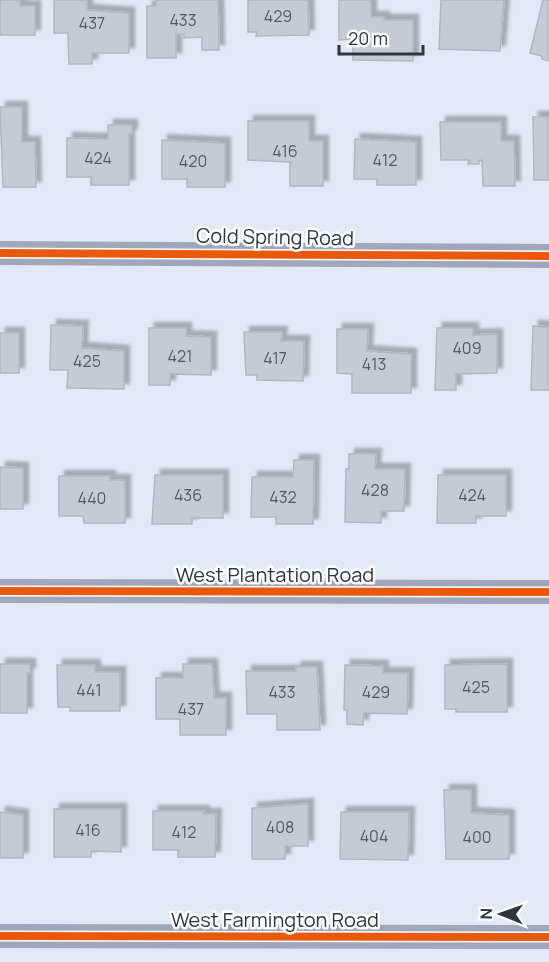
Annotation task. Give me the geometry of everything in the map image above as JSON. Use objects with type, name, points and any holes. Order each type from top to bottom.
[{"type":"street","name":"Cold Spring Road","points":[[0,254],[549,256]]},
{"type":"street","name":"West Plantation Road","points":[[0,591],[549,592]]},
{"type":"street","name":"West Farmington Road","points":[[0,936],[549,937]]},
{"type":"building","points":[[0,0],[20,0],[20,6],[35,6],[35,35],[0,35]]},
{"type":"building","points":[[54,0],[87,0],[87,10],[129,13],[129,53],[92,53],[92,64],[69,64],[68,33],[54,33]]},
{"type":"building","points":[[156,0],[218,0],[219,50],[202,50],[202,37],[184,38],[184,34],[176,34],[176,58],[147,58],[147,6],[156,6]]},
{"type":"building","points":[[248,0],[308,0],[309,35],[256,36],[257,32],[248,32]]},
{"type":"building","points":[[339,0],[371,0],[371,17],[384,17],[384,20],[413,20],[413,61],[353,60],[353,39],[339,40]]},
{"type":"building","points":[[441,0],[504,0],[500,51],[439,49]]},
{"type":"building","points":[[543,0],[549,0],[549,61],[542,59],[542,56],[530,53]]},
{"type":"building","points":[[0,107],[22,107],[22,142],[35,142],[36,187],[3,187]]},
{"type":"building","points":[[533,117],[549,117],[549,180],[534,180]]},
{"type":"building","points":[[248,121],[309,121],[309,141],[323,141],[323,186],[290,186],[290,162],[248,160]]},
{"type":"building","points":[[440,122],[501,122],[501,141],[514,141],[515,186],[483,186],[482,160],[479,164],[468,164],[469,160],[441,160]]},
{"type":"building","points":[[108,125],[132,125],[132,134],[129,134],[129,185],[91,185],[91,177],[67,177],[67,138],[108,139]]},
{"type":"building","points":[[355,139],[416,142],[416,185],[377,185],[377,179],[354,179]]},
{"type":"building","points":[[162,140],[225,143],[225,187],[187,187],[187,179],[162,179]]},
{"type":"building","points":[[51,325],[83,326],[82,348],[124,351],[124,389],[67,388],[68,370],[50,370]]},
{"type":"building","points":[[533,326],[549,327],[549,390],[531,390]]},
{"type":"building","points":[[149,328],[186,328],[186,336],[211,337],[211,375],[170,374],[170,385],[149,385]]},
{"type":"building","points":[[437,328],[473,328],[473,335],[497,334],[497,373],[456,374],[456,390],[435,390]]},
{"type":"building","points":[[337,329],[368,329],[367,351],[411,354],[411,393],[352,393],[352,374],[337,373]]},
{"type":"building","points":[[244,332],[282,332],[281,341],[304,341],[303,381],[257,380],[257,375],[246,375]]},
{"type":"building","points":[[0,333],[19,333],[19,373],[0,373]]},
{"type":"building","points":[[349,454],[376,454],[375,469],[405,469],[404,511],[381,511],[381,523],[345,522],[346,469],[349,469]]},
{"type":"building","points":[[294,460],[314,460],[313,524],[276,524],[276,517],[251,517],[252,477],[293,477]]},
{"type":"building","points":[[0,467],[23,468],[23,509],[0,509]]},
{"type":"building","points":[[155,475],[223,475],[223,518],[192,518],[192,524],[152,524]]},
{"type":"building","points":[[438,475],[506,475],[506,516],[476,516],[476,523],[437,523]]},
{"type":"building","points":[[59,476],[110,476],[110,480],[125,480],[125,523],[84,523],[83,516],[59,516]]},
{"type":"building","points":[[0,664],[30,664],[30,673],[27,673],[27,713],[0,713]]},
{"type":"building","points":[[183,664],[212,664],[214,698],[226,698],[226,735],[180,735],[180,719],[156,719],[156,678],[183,678]]},
{"type":"building","points":[[507,664],[507,712],[456,712],[456,709],[445,709],[445,665]]},
{"type":"building","points":[[57,665],[95,665],[95,672],[120,672],[120,711],[70,711],[70,707],[58,707]]},
{"type":"building","points":[[345,665],[383,666],[383,673],[408,673],[407,714],[364,713],[363,725],[347,724],[347,710],[344,710]]},
{"type":"building","points":[[296,667],[317,667],[320,730],[277,730],[277,714],[247,714],[246,671],[296,671]]},
{"type":"building","points":[[444,790],[471,790],[471,813],[509,815],[509,859],[446,859]]},
{"type":"building","points":[[308,804],[308,846],[285,846],[285,859],[252,859],[252,808]]},
{"type":"building","points":[[54,809],[121,809],[121,852],[91,851],[91,857],[54,857]]},
{"type":"building","points":[[153,811],[204,811],[204,814],[216,814],[215,857],[178,857],[178,850],[153,850]]},
{"type":"building","points":[[0,812],[23,815],[23,858],[0,858]]},
{"type":"building","points":[[341,812],[409,812],[408,860],[340,859]]},
{"type":"cycle path","points":[[0,253],[549,256]]},
{"type":"cycle path","points":[[0,591],[549,592]]},
{"type":"cycle path","points":[[0,936],[549,937]]}]
